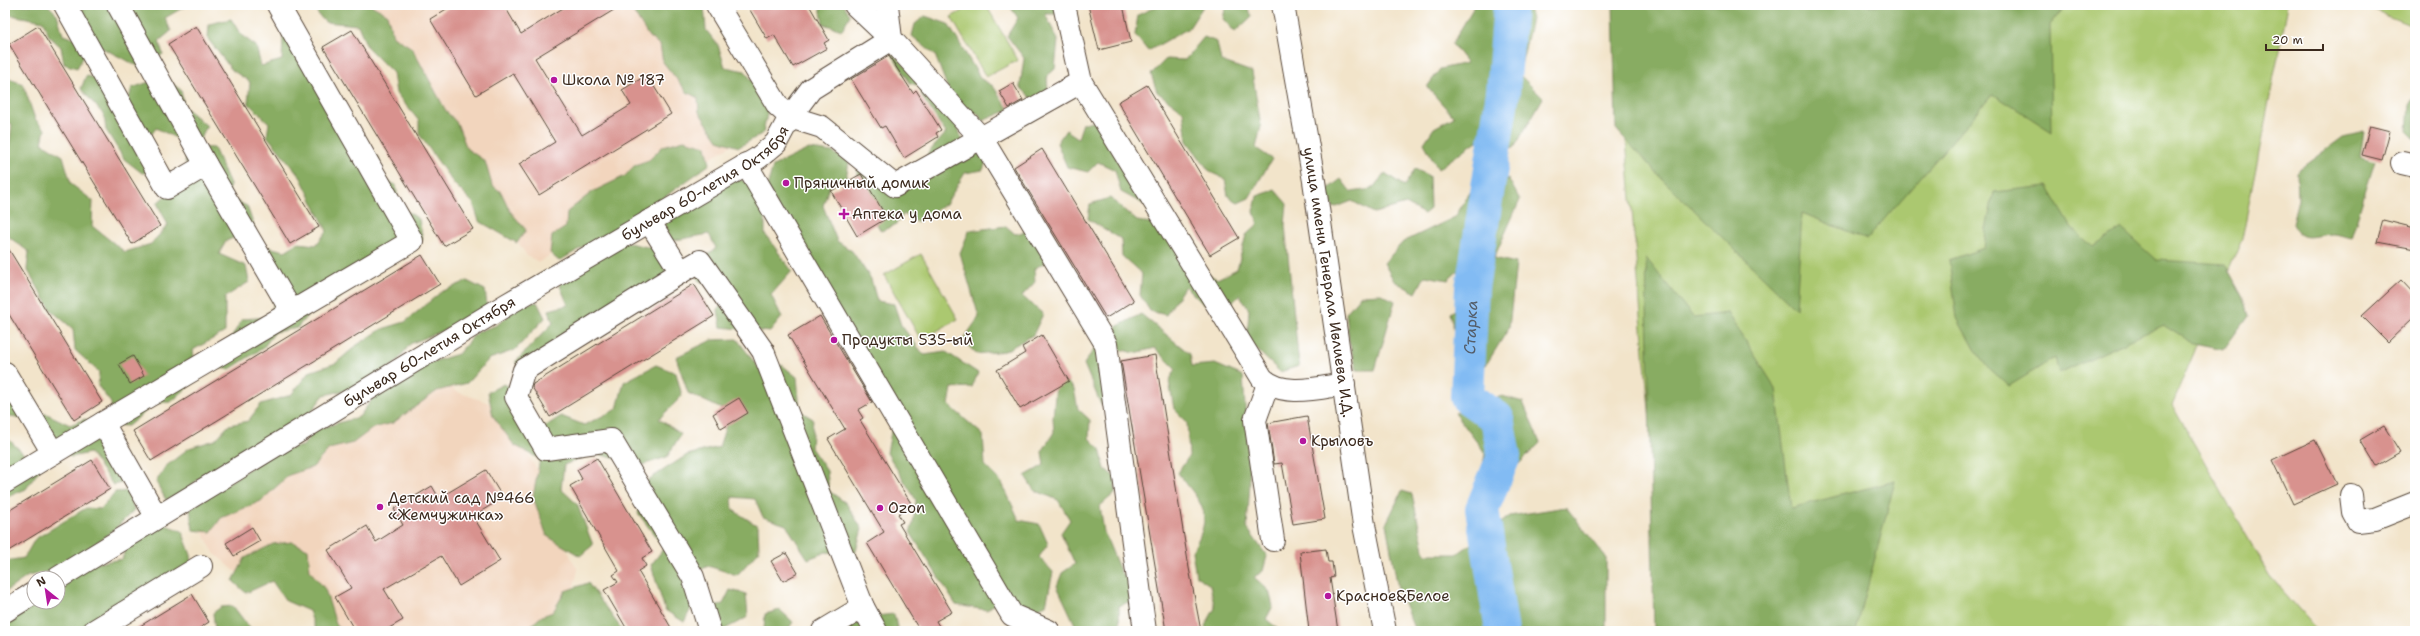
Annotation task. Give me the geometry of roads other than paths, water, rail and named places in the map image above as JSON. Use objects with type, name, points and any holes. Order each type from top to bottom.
[{"type":"street","points":[[65,5],[167,188],[206,165]]},
{"type":"street","points":[[118,5],[206,165],[292,312]]},
{"type":"street","points":[[5,482],[412,241],[278,5]]},
{"type":"street","points":[[717,5],[778,106],[790,117],[822,127],[895,186],[982,139],[1081,82]]},
{"type":"street","points":[[855,5],[891,39],[982,139],[1106,344],[1145,631]]},
{"type":"street","points":[[887,5],[891,39]]},
{"type":"street","points":[[1064,5],[1081,82],[1258,371],[1268,384],[1286,390],[1316,389],[1344,384]]},
{"type":"street","name":"улица имени Генерала Ивлиева И.Д.","points":[[1283,5],[1314,181],[1364,525],[1385,631]]},
{"type":"street","name":"бульвар 60-летия Октября","points":[[66,573],[156,516],[649,221],[758,158],[776,142],[790,117],[811,89],[891,39]]},
{"type":"street","points":[[746,164],[1012,615],[1049,631]]},
{"type":"street","points":[[649,221],[681,272]]},
{"type":"street","points":[[710,631],[693,577],[611,440],[546,449],[516,397],[524,370],[700,261],[763,351],[863,607],[876,631]]},
{"type":"street","points":[[5,373],[53,453]]},
{"type":"street","points":[[1268,384],[1255,420],[1273,540]]},
{"type":"street","points":[[103,423],[156,516]]},
{"type":"street","points":[[2350,495],[2353,512],[2358,521],[2374,519],[2415,503]]},
{"type":"street","points":[[94,631],[201,566]]},
{"type":"street","points":[[5,611],[26,598]]},
{"type":"street","points":[[823,631],[863,607]]},
{"type":"waterway","name":"Старка","points":[[1502,631],[1482,509],[1504,456],[1497,418],[1467,397],[1472,288],[1503,92],[1510,5]]},
{"type":"place","name":"Школа № 187","points":[[554,80]]},
{"type":"place","name":"Пряничный домик","points":[[786,183]]},
{"type":"place","name":"Аптека у дома","points":[[844,214]]},
{"type":"place","name":"Продукты 535-ый","points":[[834,340]]},
{"type":"place","name":"Крыловъ","points":[[1303,441]]},
{"type":"place","name":"Детский сад №466 «Жемчужинка»","points":[[380,507]]},
{"type":"place","name":"Ozon","points":[[880,508]]},
{"type":"place","name":"Красное&Белое","points":[[1328,596]]}]
